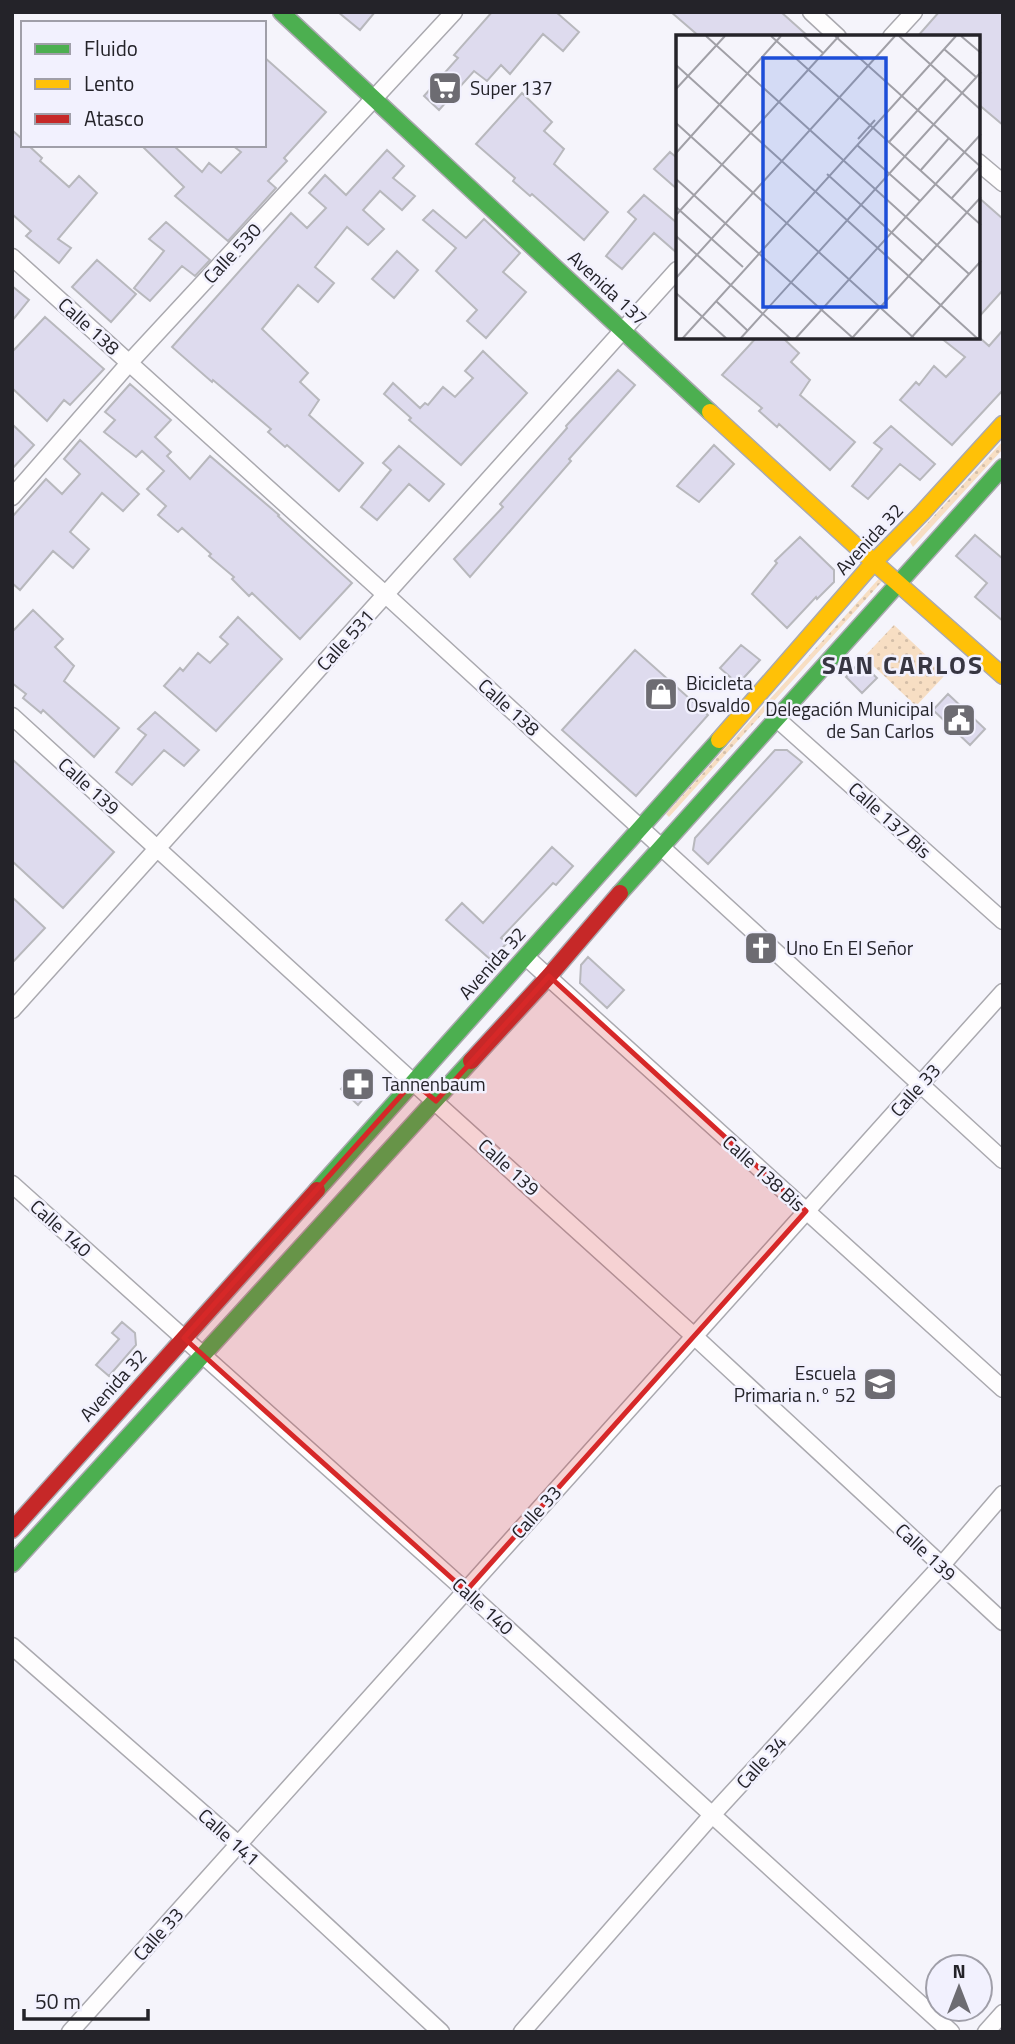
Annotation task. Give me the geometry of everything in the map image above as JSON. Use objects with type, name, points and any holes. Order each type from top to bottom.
[{"type":"main road","name":"Avenida 137","points":[[281,12],[621,330],[897,583],[1003,676]]},
{"type":"main road","name":"Avenida 32","points":[[12,1530],[641,829],[874,562],[1003,424]]},
{"type":"main road","points":[[12,1564],[549,976],[660,847],[1003,467]]},
{"type":"street","name":"Calle 530","points":[[12,497],[130,362],[454,12]]},
{"type":"street","points":[[811,12],[836,35]]},
{"type":"street","points":[[893,35],[914,12]]},
{"type":"street","points":[[980,164],[1003,183]]},
{"type":"street","name":"Calle 138","points":[[12,257],[813,984],[1003,1160]]},
{"type":"street","name":"Calle 531","points":[[12,1010],[676,271]]},
{"type":"street","name":"Calle 139","points":[[12,716],[694,1336],[1003,1622]]},
{"type":"street","name":"Calle 137 Bis","points":[[776,718],[1003,922]]},
{"type":"street","name":"Calle 138 Bis","points":[[526,957],[1003,1389]]},
{"type":"street","name":"Calle 33","points":[[70,2032],[1003,992]]},
{"type":"street","name":"Calle 140","points":[[12,1184],[466,1591],[951,2032]]},
{"type":"street","name":"Calle 34","points":[[522,2032],[712,1815],[1003,1494]]},
{"type":"street","name":"Calle 141","points":[[12,1646],[238,1844],[441,2032]]},
{"type":"street","points":[[986,2032],[1003,2013]]},
{"type":"highlighted area","points":[[549,976],[806,1211],[466,1591],[184,1338],[413,1082],[436,1101]]},
{"type":"shaded area","points":[[1003,441],[1003,449],[913,547],[910,542]]},
{"type":"shaded area","points":[[883,574],[886,577],[669,817],[666,814]]},
{"type":"shaded area","points":[[894,625],[946,674],[916,706],[864,657]]},
{"type":"building","points":[[338,12],[375,12],[360,30]]},
{"type":"building","points":[[492,12],[556,12],[579,32],[563,51],[543,34],[510,74],[501,65],[487,81],[474,71],[439,110],[424,96],[458,58],[454,55]]},
{"type":"building","points":[[671,12],[781,12],[807,35],[698,35]]},
{"type":"building","points":[[939,12],[1003,12],[1003,125],[980,106],[980,35],[919,35]]},
{"type":"building","points":[[266,59],[326,112],[284,158],[287,161],[268,181],[276,188],[228,241],[175,196],[184,187],[143,147],[175,147],[202,172],[209,163],[221,173],[241,152],[235,147],[266,147]]},
{"type":"building","points":[[522,93],[552,122],[544,131],[564,149],[554,164],[608,212],[584,240],[532,194],[530,196],[513,181],[515,178],[476,144]]},
{"type":"building","points":[[12,130],[21,138],[21,147],[30,147],[42,158],[40,161],[69,187],[79,176],[97,193],[58,239],[71,248],[59,263],[26,236],[31,231],[12,214]]},
{"type":"building","points":[[387,150],[404,166],[393,178],[415,196],[402,210],[380,191],[363,210],[384,229],[368,245],[347,227],[315,267],[334,283],[318,302],[298,285],[262,329],[308,373],[300,382],[319,400],[309,415],[363,463],[339,491],[287,445],[285,447],[268,432],[271,429],[172,347],[291,213],[307,228],[326,208],[309,193],[325,175],[346,195]]},
{"type":"building","points":[[670,152],[676,157],[676,188],[654,169]]},
{"type":"building","points":[[644,195],[676,222],[676,252],[654,233],[622,269],[606,256],[636,219],[628,212]]},
{"type":"building","points":[[980,199],[1003,219],[1003,290],[980,316]]},
{"type":"building","points":[[433,210],[466,238],[484,219],[520,253],[503,272],[526,292],[486,338],[467,321],[477,310],[436,271],[456,248],[423,220]]},
{"type":"building","points":[[166,222],[210,260],[195,276],[182,266],[150,301],[134,288],[164,251],[149,239]]},
{"type":"building","points":[[397,251],[418,270],[394,298],[372,279]]},
{"type":"building","points":[[97,260],[136,294],[111,322],[72,287]]},
{"type":"building","points":[[12,286],[29,300],[12,321]]},
{"type":"building","points":[[45,317],[104,369],[70,405],[64,400],[47,421],[12,388],[12,352]]},
{"type":"building","points":[[1003,330],[1003,390],[952,445],[900,400],[916,382],[919,385],[934,366],[946,377],[965,357],[944,340],[980,338],[989,346]]},
{"type":"building","points":[[754,340],[785,340],[799,353],[791,362],[810,380],[800,395],[855,442],[830,470],[779,424],[777,427],[759,411],[762,408],[722,375]]},
{"type":"building","points":[[483,351],[527,393],[461,465],[409,420],[411,418],[384,394],[393,383],[420,408],[425,403],[428,405],[443,387],[455,397],[473,378],[465,371]]},
{"type":"building","points":[[618,370],[635,385],[470,577],[454,559],[503,507],[500,504]]},
{"type":"building","points":[[130,384],[171,420],[155,437],[171,452],[167,456],[190,479],[210,456],[352,583],[300,639],[252,593],[249,596],[232,579],[234,577],[182,528],[178,532],[158,515],[166,506],[147,489],[164,471],[142,451],[136,457],[104,432],[115,420],[105,412]]},
{"type":"building","points":[[12,424],[34,445],[12,469]]},
{"type":"building","points":[[891,426],[935,464],[920,480],[900,464],[868,499],[852,486],[882,449],[874,443]]},
{"type":"building","points":[[80,440],[139,494],[123,511],[102,493],[70,532],[89,549],[73,568],[53,551],[20,590],[12,583],[12,517],[46,479],[62,494],[80,474],[64,459]]},
{"type":"building","points":[[714,445],[734,464],[699,502],[677,486]]},
{"type":"building","points":[[399,446],[444,484],[429,501],[409,484],[377,520],[361,507],[391,470],[383,463]]},
{"type":"building","points":[[975,535],[1003,559],[1003,621],[975,597],[987,583],[956,556]]},
{"type":"building","points":[[800,537],[834,570],[834,582],[787,628],[752,594],[777,563],[775,561]]},
{"type":"building","points":[[33,610],[63,639],[55,647],[74,666],[64,681],[119,728],[94,757],[43,710],[41,713],[23,698],[26,694],[12,683],[12,632]]},
{"type":"building","points":[[238,617],[282,659],[216,731],[164,686],[180,668],[183,671],[198,653],[210,663],[228,644],[220,637]]},
{"type":"building","points":[[741,645],[760,660],[738,684],[720,668]]},
{"type":"building","points":[[635,650],[708,715],[636,796],[562,730]]},
{"type":"building","points":[[860,662],[877,678],[862,693],[846,677]]},
{"type":"building","name":"Delegación Municipal de San Carlos","points":[[948,694],[985,729],[970,745],[933,710]]},
{"type":"building","points":[[155,712],[199,750],[184,766],[164,750],[132,785],[116,772],[146,735],[138,729]]},
{"type":"building","points":[[775,750],[787,750],[802,762],[708,864],[693,850],[695,838]]},
{"type":"building","points":[[12,759],[114,852],[63,908],[12,861]]},
{"type":"building","points":[[552,847],[573,866],[556,885],[553,883],[501,938],[507,943],[491,960],[446,920],[462,903],[483,923]]},
{"type":"building","points":[[12,897],[45,928],[12,963]]},
{"type":"building","points":[[588,957],[624,990],[607,1008],[580,983],[581,965]]},
{"type":"building","name":"Tannenbaum","points":[[360,1069],[371,1079],[371,1090],[358,1105],[341,1089]]},
{"type":"building","points":[[122,1322],[135,1333],[136,1345],[109,1376],[96,1365],[119,1339],[112,1333]]},
{"type":"traffic: fast","points":[[281,12],[710,412]]},
{"type":"traffic: fast","points":[[620,893],[1003,467]]},
{"type":"traffic: fast","points":[[317,1190],[719,740]]},
{"type":"traffic: fast","points":[[12,1564],[471,1061]]},
{"type":"traffic: slow","points":[[710,412],[1003,676]]},
{"type":"traffic: slow","points":[[719,740],[874,562],[1003,424]]},
{"type":"traffic: jam","points":[[471,1061],[620,893]]},
{"type":"traffic: jam","points":[[12,1530],[317,1190]]},
{"type":"place","name":"Super 137","points":[[445,88]]},
{"type":"place","name":"Bicicleta Osvaldo","points":[[661,694]]},
{"type":"place","name":"Delegación Municipal de San Carlos","points":[[959,720]]},
{"type":"place","name":"Uno En El Señor","points":[[761,948]]},
{"type":"place","name":"Tannenbaum","points":[[358,1084]]},
{"type":"place","name":"Escuela Primaria n.° 52","points":[[880,1384]]},
{"type":"district","name":"SAN CARLOS","points":[[903,665]]}]
